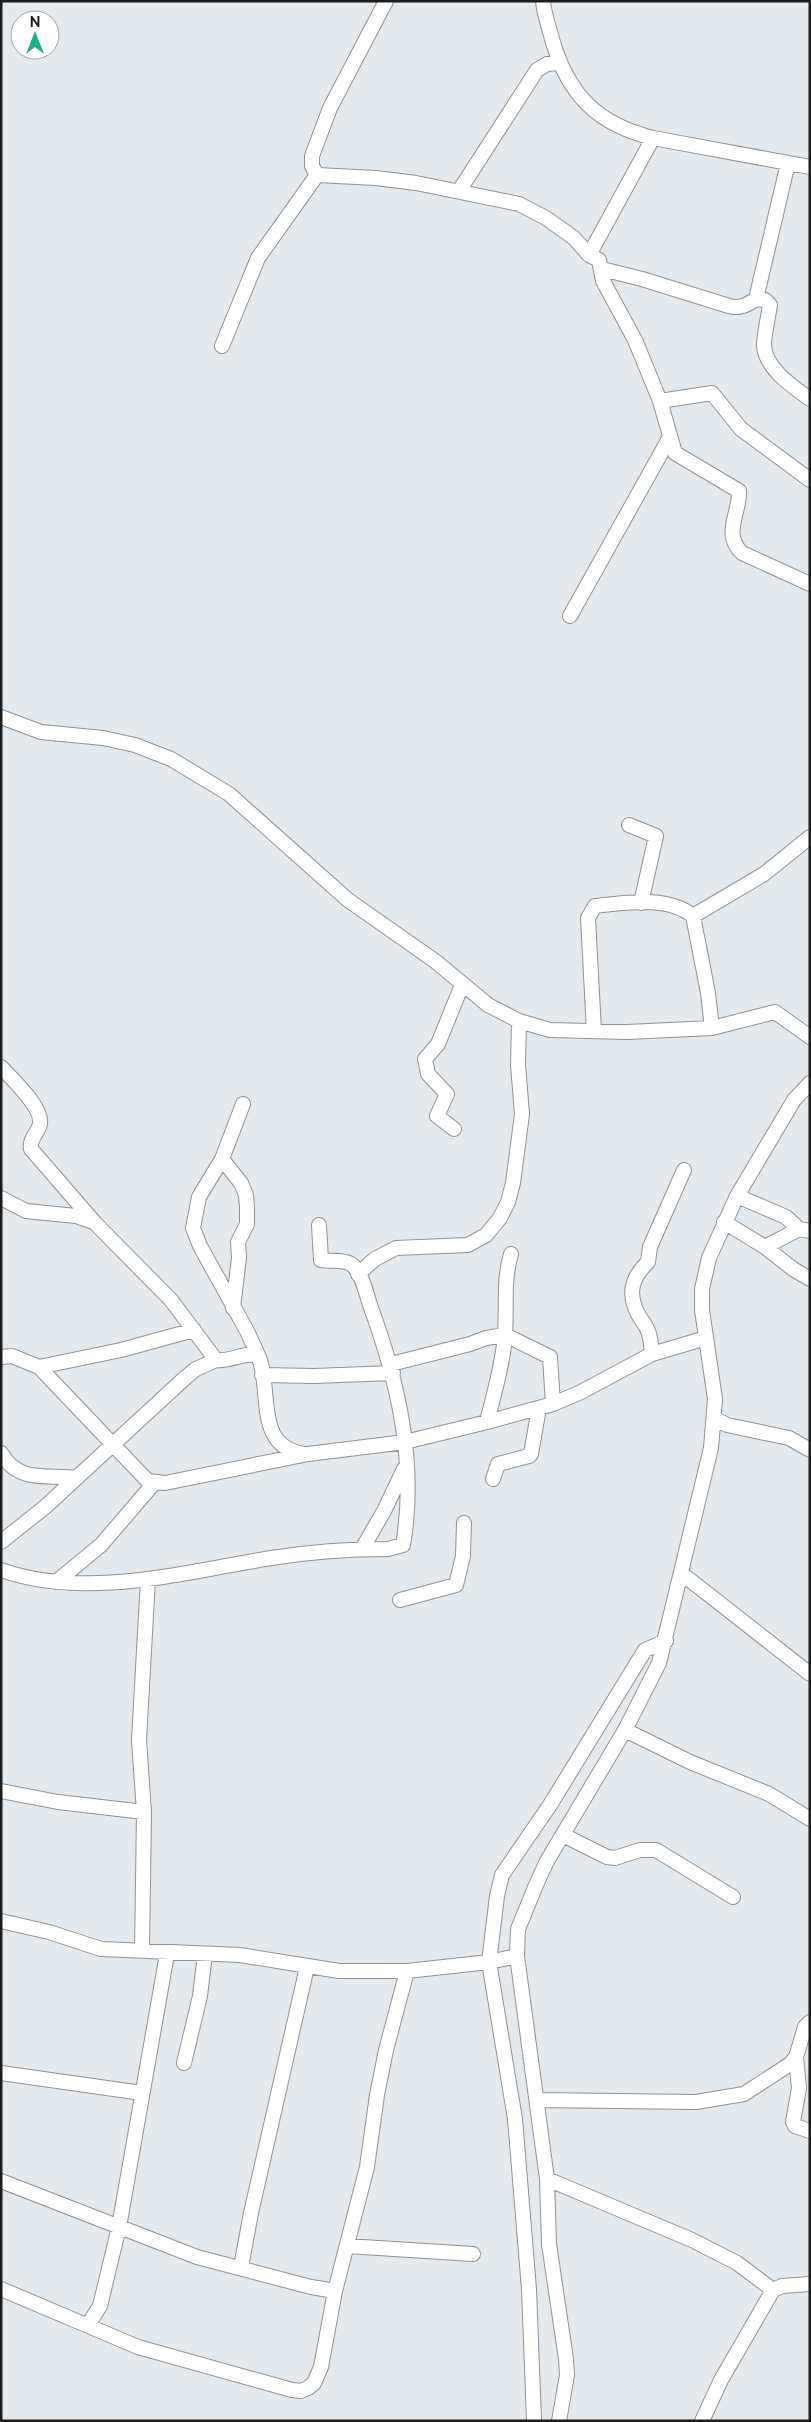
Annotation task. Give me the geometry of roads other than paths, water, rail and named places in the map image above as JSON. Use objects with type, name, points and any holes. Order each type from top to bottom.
[{"type":"street","points":[[317,175],[312,166],[312,156],[327,116],[386,1]]},
{"type":"street","points":[[543,1],[559,63],[581,99],[609,123],[629,132],[653,138],[810,167]]},
{"type":"street","points":[[459,191],[537,70],[547,64],[559,63]]},
{"type":"street","points":[[589,255],[653,138]]},
{"type":"street","points":[[602,269],[642,279],[736,308],[747,305],[756,298],[788,163]]},
{"type":"street","points":[[317,175],[376,178],[459,191],[519,204],[532,210],[574,238],[589,255],[599,260],[603,281],[635,340],[660,402],[675,453],[739,491],[731,535],[740,551],[810,584]]},
{"type":"street","points":[[222,346],[258,258],[317,175]]},
{"type":"street","points":[[756,298],[765,300],[770,305],[764,343],[769,359],[790,384],[810,399]]},
{"type":"street","points":[[660,402],[709,393],[715,395],[741,430],[810,480]]},
{"type":"street","points":[[570,616],[670,437]]},
{"type":"street","points":[[1,717],[41,732],[102,738],[135,746],[178,763],[229,794],[348,900],[435,961],[462,986],[488,1004],[519,1021],[550,1030],[594,1031],[712,1028],[775,1012],[810,1037]]},
{"type":"street","points":[[629,825],[656,836],[641,902]]},
{"type":"street","points":[[693,916],[764,874],[810,838]]},
{"type":"street","points":[[594,1031],[588,918],[595,906],[641,902],[663,904],[688,911],[693,916],[708,993],[712,1028]]},
{"type":"street","points":[[454,1129],[437,1116],[448,1094],[428,1074],[425,1059],[438,1044],[462,986]]},
{"type":"street","points":[[358,1274],[375,1259],[396,1248],[468,1245],[486,1235],[500,1218],[508,1202],[513,1183],[523,1103],[518,1065],[519,1021]]},
{"type":"street","points":[[1,1067],[38,1112],[40,1125],[30,1144],[31,1149],[95,1223],[171,1300],[216,1360]]},
{"type":"street","points":[[559,2421],[567,2375],[566,2359],[549,2244],[547,2179],[517,1956],[518,1929],[536,1884],[626,1730],[659,1663],[666,1641],[712,1448],[714,1418],[713,1380],[702,1310],[702,1289],[709,1258],[736,1196],[794,1100],[810,1083]]},
{"type":"street","points":[[243,1104],[222,1159],[199,1197],[194,1228],[200,1246],[258,1355],[271,1428],[279,1443],[289,1451],[308,1454]]},
{"type":"street","points":[[222,1159],[242,1183],[246,1195],[247,1224],[238,1242],[239,1258],[234,1308]]},
{"type":"street","points":[[652,1354],[648,1331],[637,1312],[632,1298],[633,1285],[636,1274],[648,1262],[650,1248],[684,1170]]},
{"type":"street","points":[[736,1196],[786,1217],[804,1230]]},
{"type":"street","points":[[1,1198],[26,1211],[76,1216],[95,1223]]},
{"type":"street","points":[[724,1222],[765,1247],[810,1279]]},
{"type":"street","points":[[1,1570],[56,1582],[148,1579],[282,1556],[362,1549],[388,1549],[403,1545],[406,1515],[406,1464],[400,1399],[392,1369],[358,1274],[354,1267],[346,1262],[321,1260],[319,1225]]},
{"type":"street","points":[[765,1247],[804,1230]]},
{"type":"street","points":[[487,1422],[500,1368],[505,1335],[504,1294],[511,1254]]},
{"type":"street","points":[[39,1367],[121,1350],[194,1330]]},
{"type":"street","points":[[262,1375],[314,1376],[392,1369],[427,1354],[470,1344],[486,1338],[505,1335],[550,1357],[553,1404]]},
{"type":"street","points":[[1,1357],[12,1356],[39,1367],[148,1481],[155,1482],[178,1481],[308,1454],[405,1442],[487,1422],[553,1404],[581,1392],[652,1354],[706,1338]]},
{"type":"street","points":[[1,1542],[77,1478],[186,1377],[216,1360],[224,1361],[247,1354],[258,1355]]},
{"type":"street","points":[[494,1479],[498,1464],[531,1454],[539,1408]]},
{"type":"street","points":[[714,1418],[727,1425],[789,1438],[810,1450]]},
{"type":"street","points":[[1,1453],[11,1467],[24,1474],[77,1478]]},
{"type":"street","points":[[362,1549],[391,1497],[406,1464]]},
{"type":"street","points":[[56,1582],[101,1545],[155,1482]]},
{"type":"street","points":[[400,1600],[456,1585],[463,1556],[464,1523]]},
{"type":"street","points":[[682,1573],[810,1674]]},
{"type":"street","points":[[142,1951],[144,1812],[139,1740],[148,1579]]},
{"type":"street","points":[[534,2420],[529,2289],[515,2119],[489,1962],[497,1896],[502,1876],[550,1805],[645,1650],[666,1641]]},
{"type":"street","points":[[626,1730],[690,1762],[769,1794],[810,1819]]},
{"type":"street","points":[[1,1791],[58,1802],[144,1812]]},
{"type":"street","points":[[563,1835],[607,1857],[615,1858],[640,1850],[656,1850],[733,1897]]},
{"type":"street","points":[[1,1921],[49,1932],[101,1949],[168,1954],[257,1957],[339,1971],[407,1971],[489,1962],[517,1956]]},
{"type":"street","points":[[88,2325],[100,2306],[119,2227],[168,1954]]},
{"type":"street","points":[[184,2064],[200,1996],[205,1954]]},
{"type":"street","points":[[242,2267],[251,2213],[307,1967]]},
{"type":"street","points":[[1,2289],[157,2353],[301,2391],[314,2383],[321,2368],[335,2291],[367,2167],[384,2059],[407,1971]]},
{"type":"street","points":[[810,2022],[805,2027],[796,2057],[799,2088],[792,2122],[796,2126],[810,2131]]},
{"type":"street","points":[[537,2100],[659,2102],[724,2099],[744,2094],[790,2064],[796,2057]]},
{"type":"street","points":[[1,2073],[142,2093]]},
{"type":"street","points":[[547,2179],[692,2240],[736,2263],[774,2290]]},
{"type":"street","points":[[1,2181],[197,2257],[242,2267],[311,2287],[335,2291]]},
{"type":"street","points":[[347,2246],[473,2254]]},
{"type":"street","points":[[702,2421],[721,2380],[774,2290],[782,2286],[810,2284]]}]
